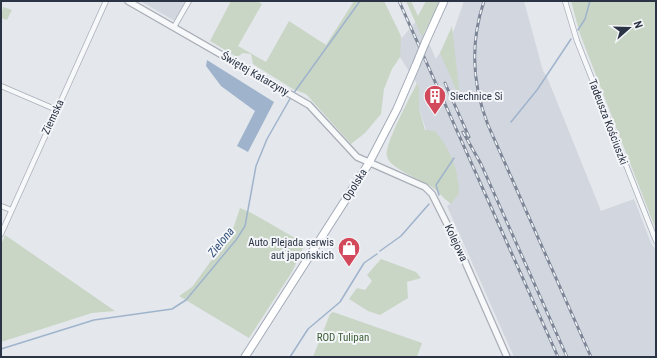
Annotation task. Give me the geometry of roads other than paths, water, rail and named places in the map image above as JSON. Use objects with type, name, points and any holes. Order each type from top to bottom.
[{"type":"main road","name":"Opolska","points":[[244,357],[369,163],[397,109],[444,1]]},
{"type":"street","name":"Ziemska","points":[[1,234],[106,1]]},
{"type":"street","name":"Świętej Katarzyny","points":[[128,1],[301,100],[313,109],[357,157],[369,163]]},
{"type":"street","points":[[174,27],[189,1]]},
{"type":"street","name":"Tadeusza Kościuszki","points":[[565,1],[577,41],[656,241]]},
{"type":"street","points":[[1,86],[57,110]]},
{"type":"street","name":"Kolejowa","points":[[369,163],[419,183],[432,194],[459,248],[507,357]]},
{"type":"street","points":[[1,206],[11,210]]},
{"type":"water","points":[[207,60],[274,102],[248,152],[237,146],[255,111],[221,86],[206,66]]},
{"type":"waterway","name":"Zielona","points":[[293,94],[360,1]]},
{"type":"waterway","points":[[578,30],[585,19],[590,1]]},
{"type":"waterway","points":[[511,122],[537,90],[571,39]]},
{"type":"waterway","name":"Zielona","points":[[1,349],[94,320],[172,309],[186,300],[236,240],[245,226],[256,166],[267,139],[291,97]]},
{"type":"waterway","points":[[439,195],[436,185],[454,158]]},
{"type":"waterway","points":[[380,251],[401,236],[429,204]]},
{"type":"waterway","points":[[290,357],[308,329],[340,302],[364,263],[377,254]]},
{"type":"railway","points":[[399,1],[558,357]]},
{"type":"railway","points":[[484,1],[476,32],[475,48],[476,79],[483,110],[488,125],[591,357]]},
{"type":"railway","points":[[445,83],[469,137]]},
{"type":"railway","points":[[463,132],[481,164],[567,357]]},
{"type":"place","name":"Siechnice Si","points":[[435,116]]},
{"type":"place","name":"Auto Plejada serwis aut japońskich","points":[[349,268]]},
{"type":"park label","name":"ROD Tulipan","points":[[343,337]]}]
